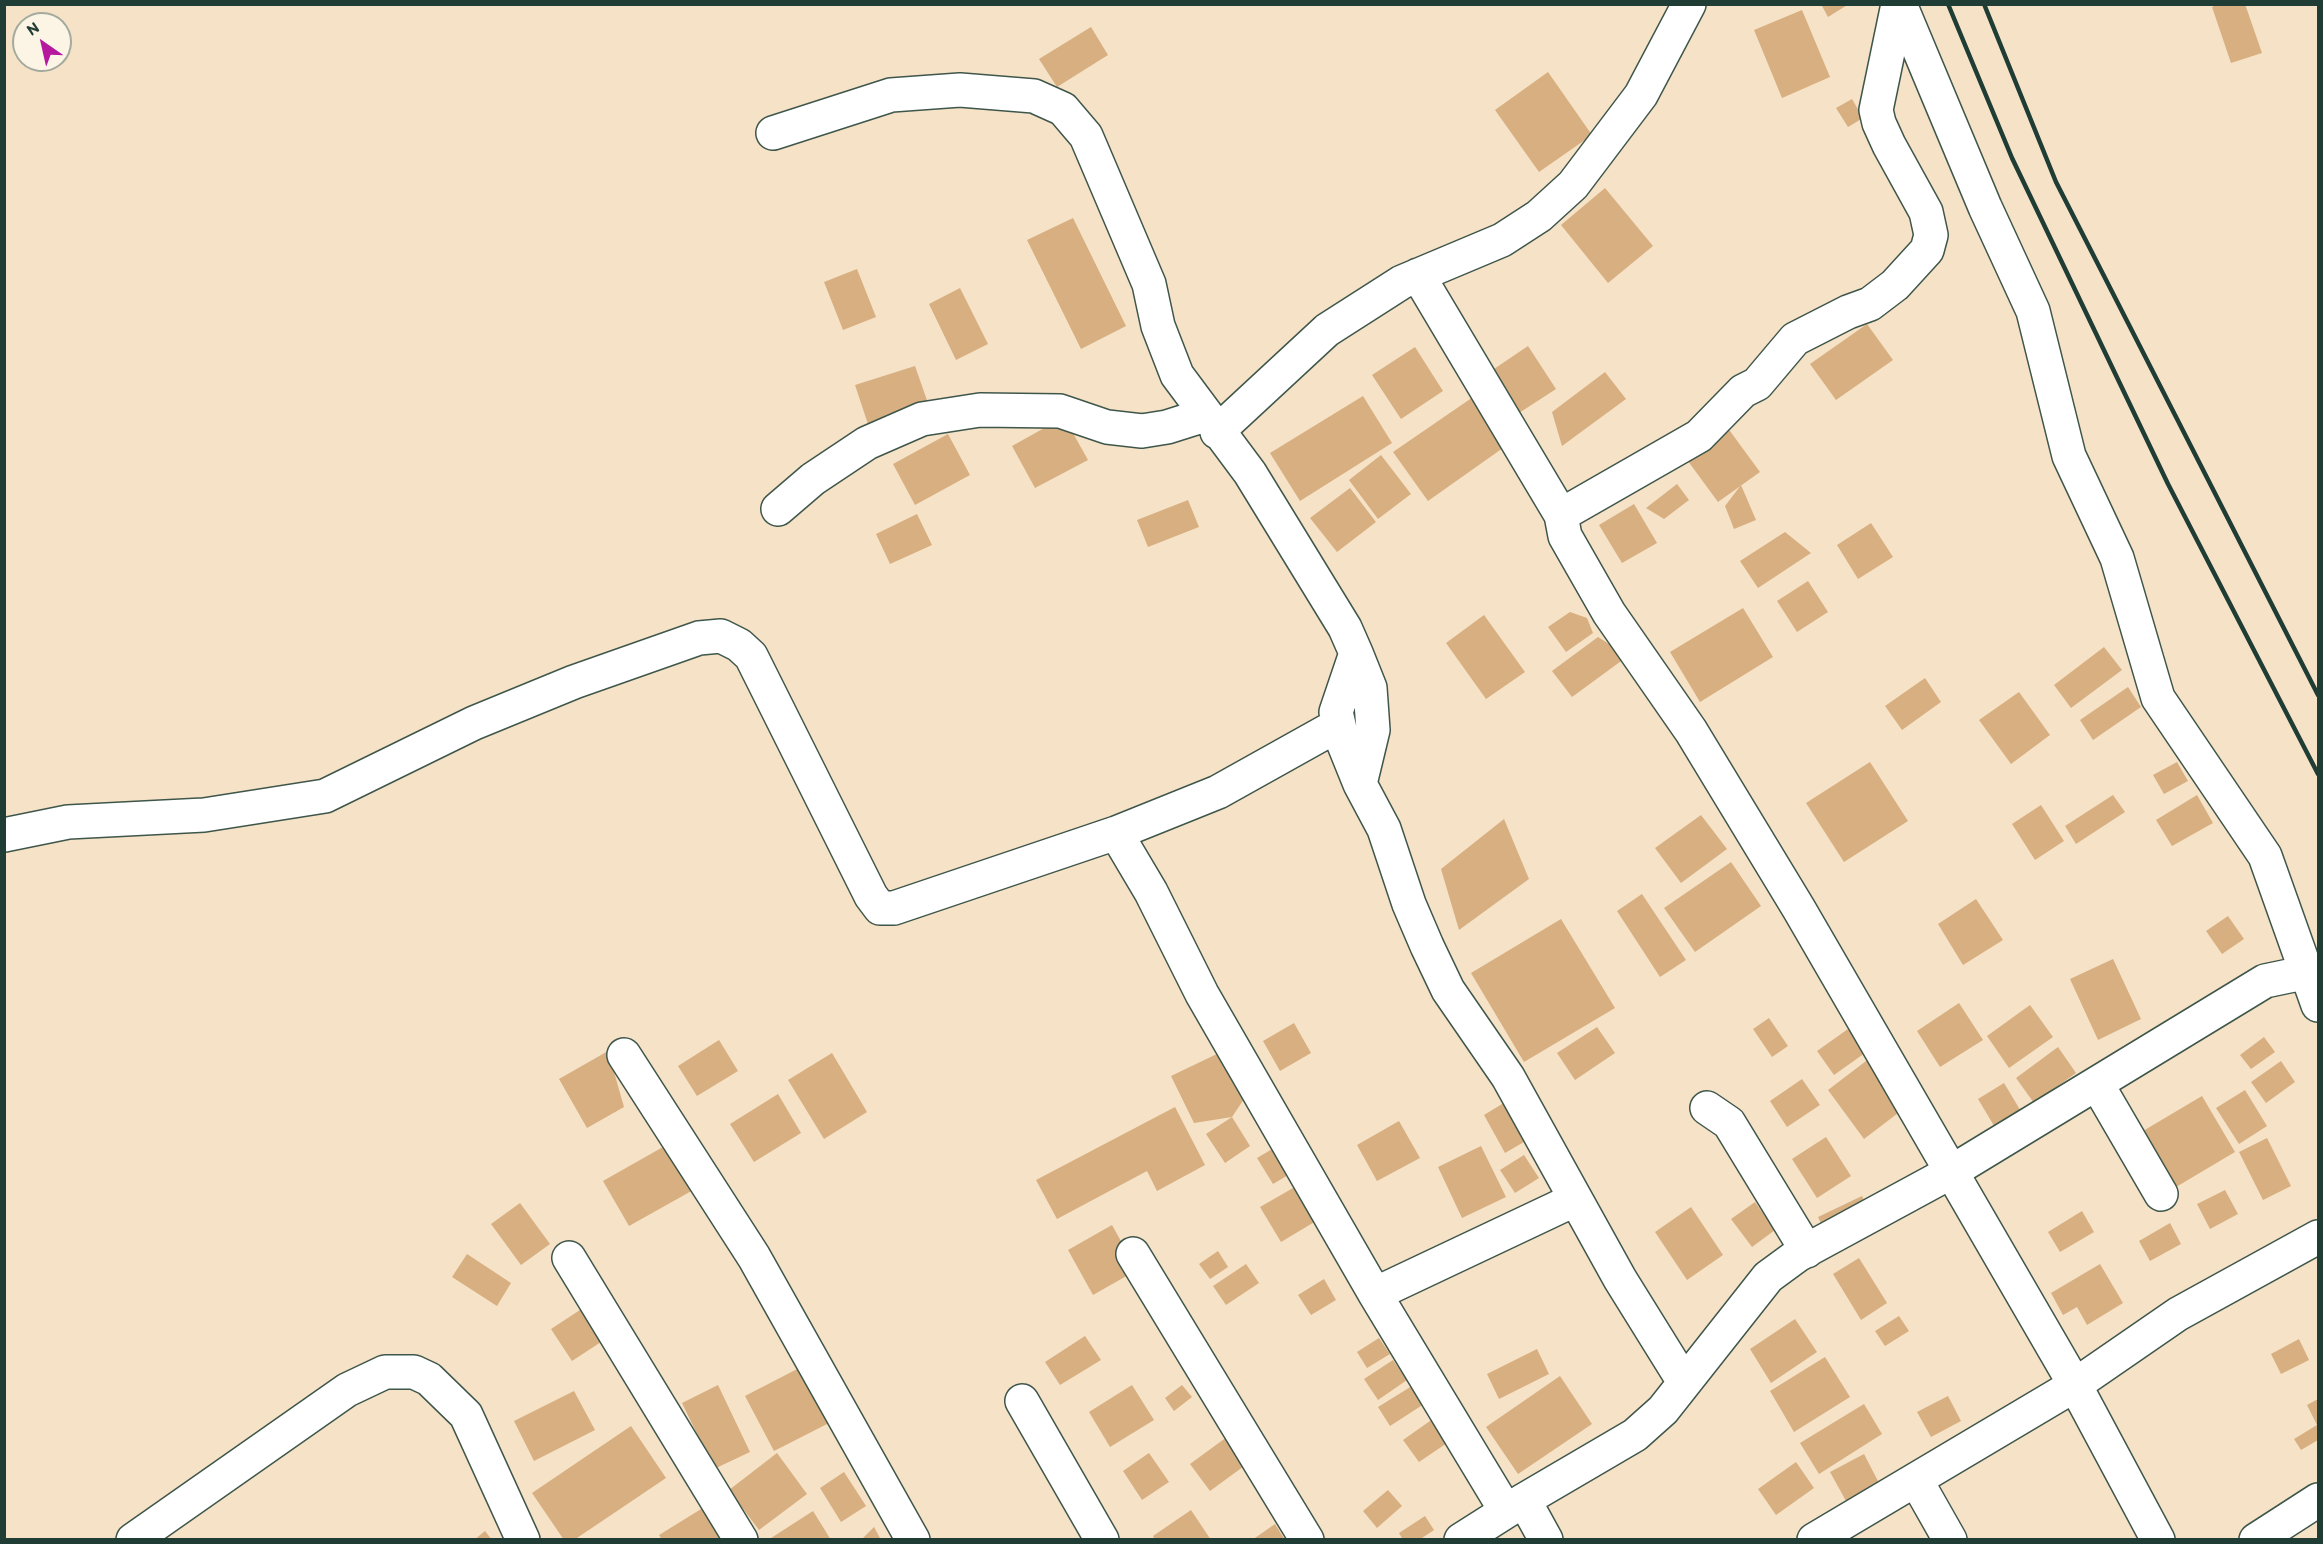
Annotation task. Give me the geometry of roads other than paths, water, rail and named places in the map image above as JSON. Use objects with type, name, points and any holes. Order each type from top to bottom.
[{"type":"street","points":[[778,509],[813,479],[867,443],[922,419],[980,410],[1060,411],[1107,427],[1142,431],[1211,423],[1327,330],[1402,282],[1502,240],[1539,216],[1573,185],[1641,95],[1689,4]]},
{"type":"street","points":[[1561,515],[1699,436],[1743,392],[1757,384],[1795,339],[1869,304],[1895,285],[1928,250],[1931,235],[1926,212],[1889,146],[1876,110],[1899,4]]},
{"type":"street","points":[[1899,4],[1985,207],[2033,310],[2069,456],[2117,558],[2158,698],[2265,856],[2319,1005]]},
{"type":"street","points":[[773,133],[891,95],[960,90],[1034,96],[1063,110],[1086,136],[1149,284],[1151,305],[1165,350],[1177,375],[1250,473],[1345,628],[1370,688],[1373,730],[1360,784]]},
{"type":"street","points":[[1418,276],[1561,515],[1565,536],[1609,613],[1691,731],[1742,813],[2075,1385],[2158,1539]]},
{"type":"street","points":[[4,835],[68,822],[204,815],[325,796],[464,728],[574,682],[699,638],[721,636],[739,645],[751,656],[871,896],[880,908],[894,908],[1116,833],[1218,792],[1338,724]]},
{"type":"street","points":[[1356,653],[1336,712],[1338,724],[1360,784],[1384,829],[1409,904],[1449,990],[1508,1077],[1574,1200],[1684,1382]]},
{"type":"street","points":[[1116,833],[1151,892],[1202,994],[1375,1293],[1515,1505],[1546,1539]]},
{"type":"street","points":[[1461,1539],[1635,1435],[1663,1410],[1768,1277],[1807,1251],[1952,1172],[2265,981],[2308,972]]},
{"type":"street","points":[[624,1055],[754,1257],[913,1539]]},
{"type":"street","points":[[2097,1084],[2161,1194]]},
{"type":"street","points":[[1707,1108],[1729,1123],[1807,1251]]},
{"type":"street","points":[[1375,1293],[1574,1200]]},
{"type":"street","points":[[1814,1539],[2075,1385],[2178,1314],[2319,1237]]},
{"type":"street","points":[[1133,1254],[1307,1539]]},
{"type":"street","points":[[568,1258],[741,1539]]},
{"type":"street","points":[[133,1539],[347,1390],[385,1371],[414,1372],[429,1378],[466,1415],[523,1539]]},
{"type":"street","points":[[1022,1401],[1101,1539]]},
{"type":"street","points":[[1916,1480],[1950,1539]]},
{"type":"street","points":[[2256,1539],[2319,1500]]},
{"type":"railway","points":[[1948,4],[2012,158],[2168,484],[2318,774]]},
{"type":"railway","points":[[1984,4],[2056,182],[2318,695]]}]
